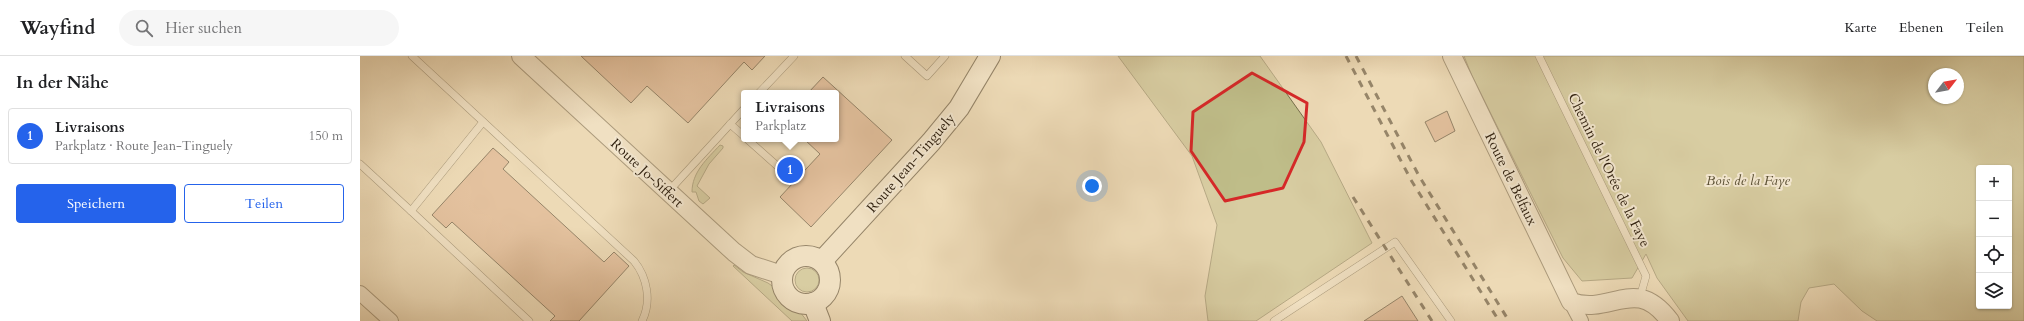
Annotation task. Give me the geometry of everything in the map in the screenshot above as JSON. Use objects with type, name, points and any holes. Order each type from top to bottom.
[{"type":"main road","name":"Route Jean-Tinguely","points":[[822,261],[932,142],[958,108],[990,56]]},
{"type":"main road","points":[[805,255],[814,256],[822,261],[830,275],[830,284],[817,312],[805,304],[790,298],[782,284],[782,275],[790,261],[797,257],[805,255]]},
{"type":"street","name":"Route Jo-Siffert","points":[[521,56],[734,252],[751,265],[782,275]]},
{"type":"street","name":"Route de Belfaux","points":[[1452,56],[1571,302]]},
{"type":"street","points":[[360,293],[391,321]]},
{"type":"street","points":[[1571,302],[1592,306],[1622,298],[1640,297],[1660,308],[1670,321]]},
{"type":"street","points":[[1571,302],[1581,321]]},
{"type":"lane","points":[[412,56],[634,260],[643,272],[648,293],[642,321]]},
{"type":"lane","points":[[762,90],[794,56]]},
{"type":"lane","points":[[905,56],[927,76],[945,56]]},
{"type":"lane","name":"Chemin de l'Orée de la Faye","points":[[1539,56],[1646,276],[1640,297]]},
{"type":"lane","points":[[668,192],[741,112]]},
{"type":"lane","points":[[411,211],[483,122]]},
{"type":"lane","points":[[730,124],[741,133]]},
{"type":"lane","points":[[750,142],[792,179]]},
{"type":"lane","points":[[360,164],[529,321]]},
{"type":"lane","points":[[1274,321],[1395,242],[1451,321]]},
{"type":"highlighted area","points":[[1252,73],[1307,103],[1304,142],[1283,188],[1225,201],[1191,151],[1193,112]]},
{"type":"green space","points":[[1118,56],[1260,56],[1321,142],[1372,243],[1256,321],[1208,321],[1205,296],[1217,225],[1192,156]]},
{"type":"green space","name":"Bois de la Faye","points":[[1464,56],[2024,56],[2024,321],[1877,321],[1862,311],[1834,284],[1809,288],[1801,302],[1798,321],[1688,321],[1657,278],[1646,254],[1632,278],[1582,281],[1563,258],[1472,76]]},
{"type":"green space","points":[[720,145],[723,146],[723,148],[709,164],[697,186],[710,198],[703,204],[699,201],[696,192],[692,192],[695,178],[701,166]]},
{"type":"green space","points":[[734,265],[743,272],[768,283],[775,288],[787,305],[800,312],[807,321],[792,321],[733,266]]},
{"type":"green space","points":[[807,268],[812,269],[818,275],[818,285],[812,291],[807,292],[802,291],[796,285],[795,280],[796,275],[802,269]]},
{"type":"building","points":[[581,56],[765,56],[752,70],[744,62],[688,123],[647,86],[631,103]]},
{"type":"building","points":[[823,77],[837,90],[811,90]]},
{"type":"building","points":[[839,92],[892,140],[811,227],[780,197],[820,154],[807,142],[839,142]]},
{"type":"building","points":[[1447,111],[1455,131],[1435,142],[1425,122]]},
{"type":"building","points":[[493,148],[509,162],[503,169],[604,262],[614,252],[629,266],[579,321],[550,321],[555,316],[452,222],[446,228],[432,215]]},
{"type":"building","points":[[1402,296],[1418,321],[1364,321]]},
{"type":"railway","points":[[1346,56],[1411,180],[1499,321]]},
{"type":"railway","points":[[1356,56],[1419,176],[1509,321]]},
{"type":"railway","points":[[1353,197],[1432,321]]},
{"type":"place","name":"Livraisons","points":[[790,170]]}]
